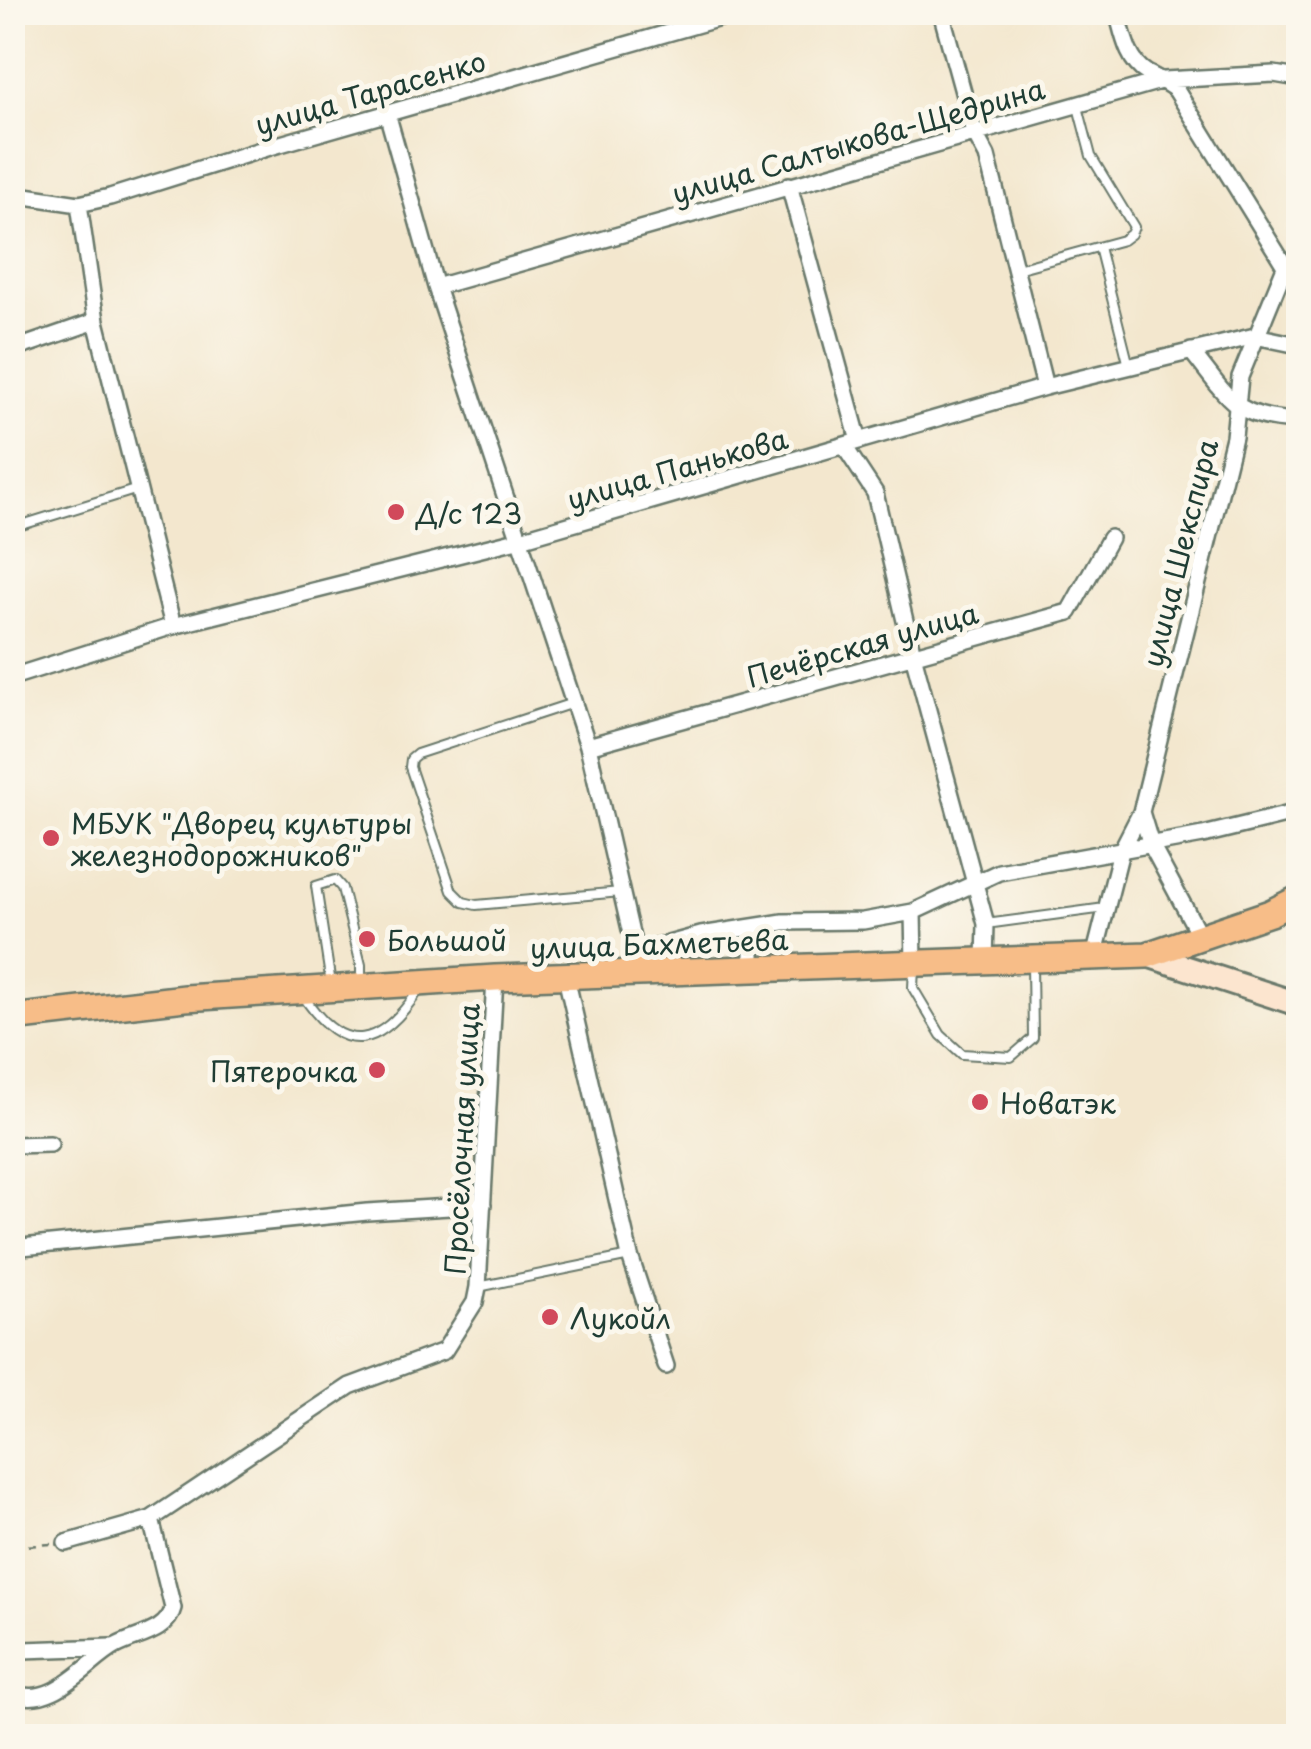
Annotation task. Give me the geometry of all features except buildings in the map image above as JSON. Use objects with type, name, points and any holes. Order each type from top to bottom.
[{"type":"main road","name":"улица Бахметьева","points":[[12,1018],[184,998],[566,977],[638,963],[752,969],[1148,955],[1270,913],[1298,898]]},
{"type":"main road","points":[[1148,955],[1298,1004]]},
{"type":"street","name":"улица Тарасенко","points":[[12,194],[79,204],[742,12]]},
{"type":"street","points":[[940,12],[974,132],[988,156],[1045,388]]},
{"type":"street","points":[[1117,12],[1132,58],[1144,72],[1176,90],[1298,287]]},
{"type":"street","name":"улица Салтыкова-Щедрина","points":[[436,288],[1164,80],[1274,74],[1298,78]]},
{"type":"street","points":[[386,113],[436,288],[588,746],[638,963],[700,935],[796,921],[863,921],[913,912],[1000,872],[1151,845],[1298,812]]},
{"type":"street","points":[[789,185],[852,443],[876,493],[913,656],[976,881],[986,924],[985,960]]},
{"type":"street","points":[[79,204],[96,321],[173,626]]},
{"type":"street","name":"улица Шекспира","points":[[1094,956],[1121,851],[1140,812],[1234,437],[1240,377],[1285,267]]},
{"type":"street","points":[[12,350],[96,321]]},
{"type":"street","name":"улица Панькова","points":[[12,676],[173,626],[518,540],[1130,366],[1255,336],[1298,345]]},
{"type":"street","points":[[1191,351],[1237,408],[1263,419],[1298,421]]},
{"type":"street","name":"Печёрская улица","points":[[588,746],[1069,612],[1110,538]]},
{"type":"street","points":[[1140,812],[1151,845],[1201,938]]},
{"type":"street","points":[[913,912],[914,963]]},
{"type":"street","points":[[752,928],[752,969]]},
{"type":"street","points":[[566,977],[630,1256],[666,1366]]},
{"type":"street","name":"Просёлочная улица","points":[[66,1543],[152,1518],[350,1386],[444,1351],[474,1302],[478,1287],[495,978]]},
{"type":"street","points":[[12,1145],[50,1144]]},
{"type":"street","points":[[12,1248],[367,1212],[483,1206]]},
{"type":"street","points":[[12,1655],[23,1650],[112,1647],[159,1628],[170,1619],[173,1608],[152,1518]]},
{"type":"street","points":[[12,1692],[40,1695],[59,1688],[96,1664],[112,1647]]},
{"type":"lane","points":[[1016,270],[1123,240],[1132,234],[1134,227],[1092,156],[1077,104]]},
{"type":"lane","points":[[1098,247],[1130,366]]},
{"type":"lane","points":[[12,528],[138,489]]},
{"type":"lane","points":[[573,704],[417,754],[410,759],[410,767],[452,891],[463,902],[622,892]]},
{"type":"lane","points":[[331,989],[316,886],[335,880],[342,888],[361,965],[361,987]]},
{"type":"lane","points":[[986,924],[1106,908]]},
{"type":"lane","points":[[914,963],[913,988],[941,1035],[962,1054],[1010,1056],[1033,1038],[1032,959]]},
{"type":"lane","points":[[299,991],[316,1016],[337,1035],[358,1038],[378,1034],[394,1023],[424,983]]},
{"type":"lane","points":[[478,1287],[630,1256]]},
{"type":"path","points":[[12,1547],[66,1543]]},
{"type":"railway","points":[[815,1736],[906,1732],[988,1736]]},
{"type":"place","name":"Д/с 123","points":[[396,512]]},
{"type":"place","name":"МБУК \"Дворец культуры железнодорожников\"","points":[[51,838]]},
{"type":"place","name":"Большой","points":[[367,939]]},
{"type":"place","name":"Пятерочка","points":[[377,1070]]},
{"type":"place","name":"Новатэк","points":[[980,1102]]},
{"type":"place","name":"Лукойл","points":[[550,1317]]}]
